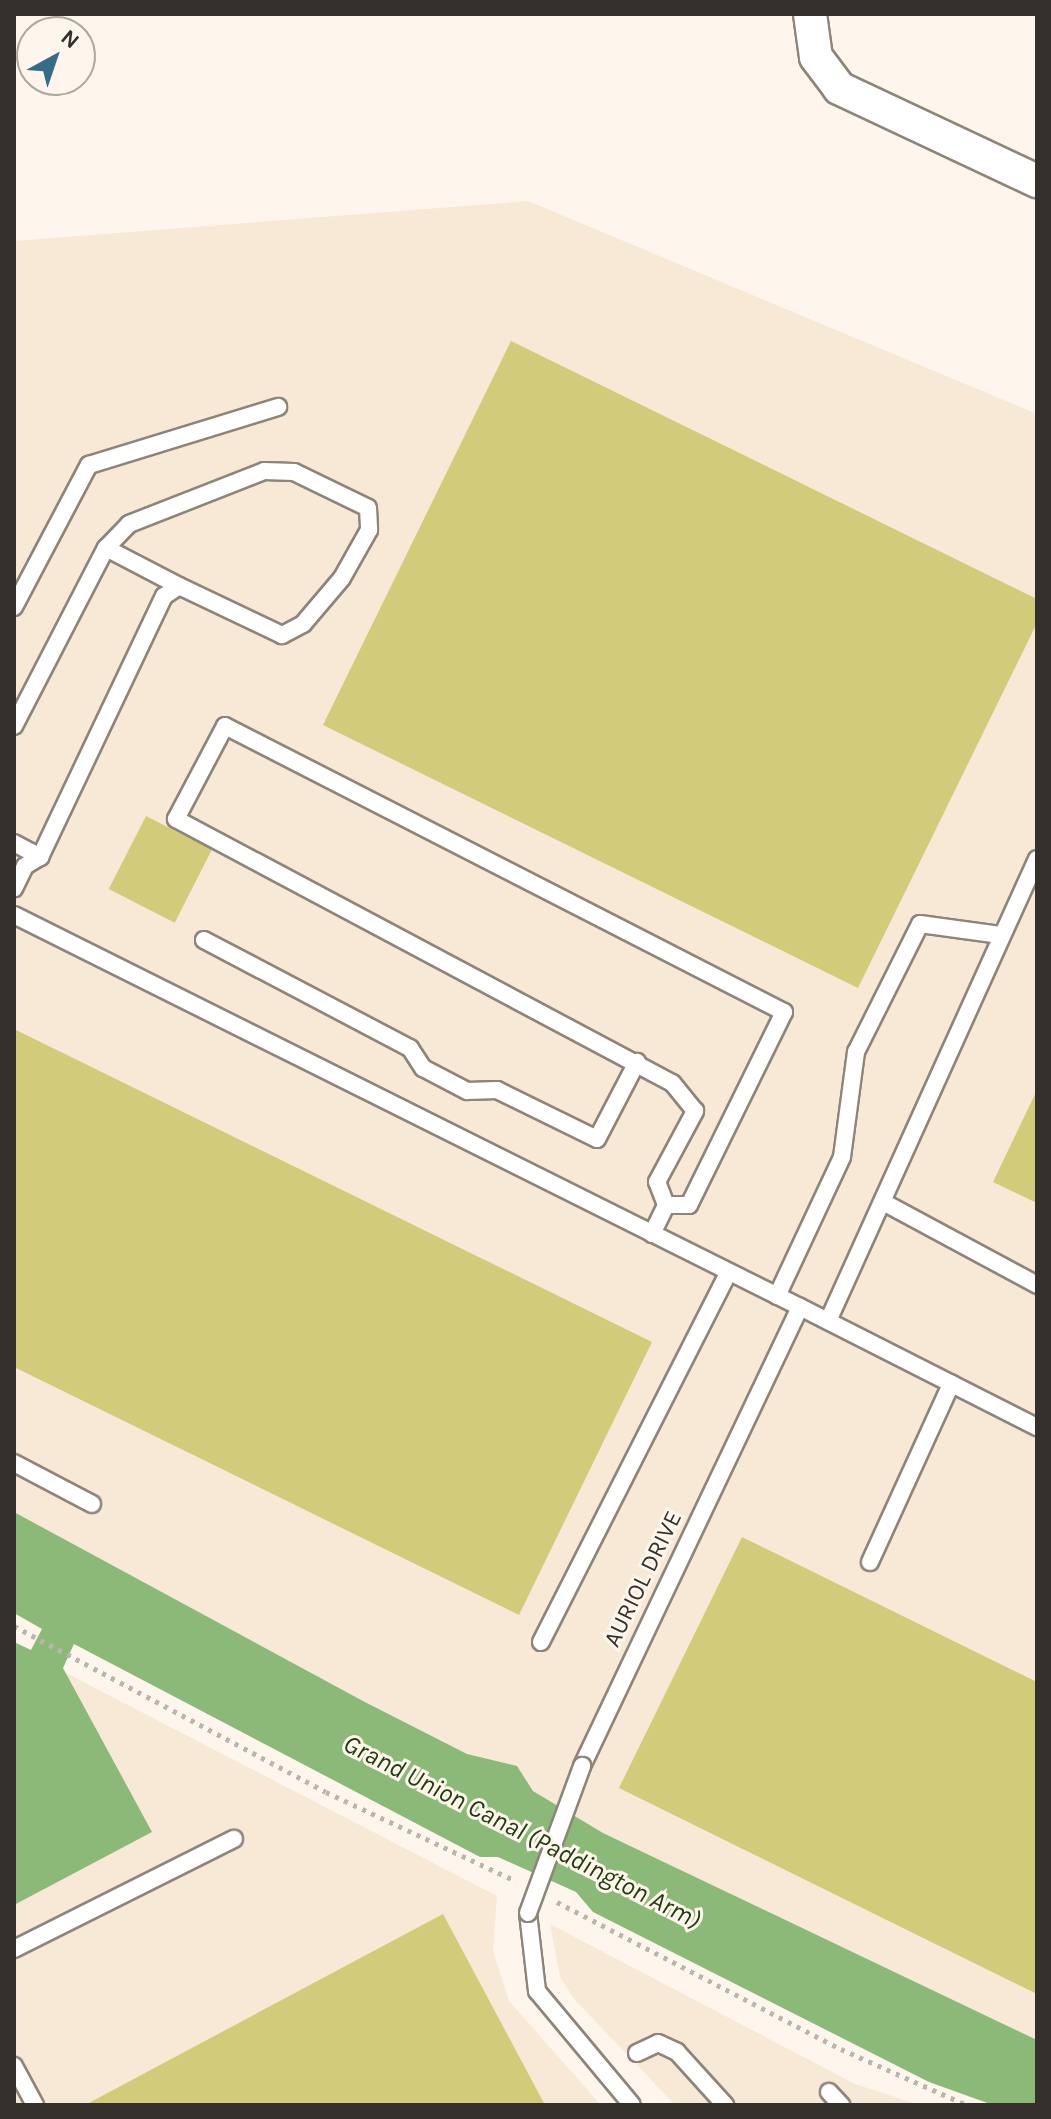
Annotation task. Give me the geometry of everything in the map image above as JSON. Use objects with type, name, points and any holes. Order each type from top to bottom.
[{"type":"street","points":[[810,14],[816,57],[839,88],[1037,181]]},
{"type":"lane","points":[[14,607],[89,465],[278,407]]},
{"type":"lane","points":[[14,726],[106,548],[129,524],[264,471],[294,472],[368,508],[369,530],[342,578],[303,624],[282,635],[106,548]]},
{"type":"lane","points":[[14,889],[25,866],[40,857],[164,596],[179,586]]},
{"type":"lane","points":[[652,1234],[666,1205],[657,1182],[695,1111],[672,1083],[176,819],[225,726],[784,1012],[689,1205],[666,1205]]},
{"type":"lane","points":[[14,843],[40,857]]},
{"type":"lane","points":[[828,1321],[885,1203],[1000,935],[1037,859]]},
{"type":"lane","points":[[14,915],[1037,1427]]},
{"type":"lane","points":[[777,1296],[842,1157],[856,1052],[920,924],[1000,935]]},
{"type":"lane","points":[[204,940],[410,1048],[423,1068],[456,1085],[497,1090],[597,1139],[637,1062]]},
{"type":"lane","points":[[885,1203],[1037,1285]]},
{"type":"lane","points":[[541,1642],[729,1272]]},
{"type":"lane","name":"AURIOL DRIVE","points":[[632,2105],[537,1991],[528,1913],[582,1766],[800,1307]]},
{"type":"lane","points":[[870,1562],[951,1384]]},
{"type":"lane","points":[[14,1463],[92,1504]]},
{"type":"lane","points":[[14,1949],[234,1839]]},
{"type":"lane","points":[[637,2053],[658,2043],[677,2052],[725,2105]]},
{"type":"lane","points":[[14,2066],[35,2105]]},
{"type":"lane","points":[[829,2092],[841,2105]]},
{"type":"path","points":[[14,1626],[326,1792],[530,1888]]},
{"type":"path","points":[[543,1895],[841,2049],[967,2105]]},
{"type":"shaded area","points":[[528,201],[1037,414],[1037,2040],[603,1833],[533,1791],[517,1766],[467,1754],[14,1512],[14,241]]},
{"type":"shaded area","points":[[14,1646],[497,1896],[493,1951],[509,2001],[601,2105],[14,2105]]},
{"type":"shaded area","points":[[550,1924],[855,2084],[920,2105],[675,2105],[574,1999],[560,1977]]},
{"type":"water","name":"Grand Union Canal (Paddington Arm)","points":[[14,1512],[467,1754],[517,1766],[533,1791],[603,1833],[1037,2040],[1037,2105],[993,2105],[929,2082],[593,1912],[576,1892],[498,1857],[480,1857],[74,1644],[63,1668],[152,1832],[14,1905],[14,1642],[31,1650],[42,1629],[14,1613]]},
{"type":"building","points":[[511,341],[1037,599],[1037,623],[858,988],[323,725]]},
{"type":"building","points":[[146,816],[212,850],[175,923],[109,889]]},
{"type":"building","points":[[14,1029],[652,1342],[519,1615],[14,1367]]},
{"type":"building","points":[[1037,1090],[1037,1203],[993,1182]]},
{"type":"building","points":[[742,1537],[1037,1682],[1037,1994],[619,1788]]},
{"type":"building","points":[[443,1914],[545,2105],[85,2105]]}]
